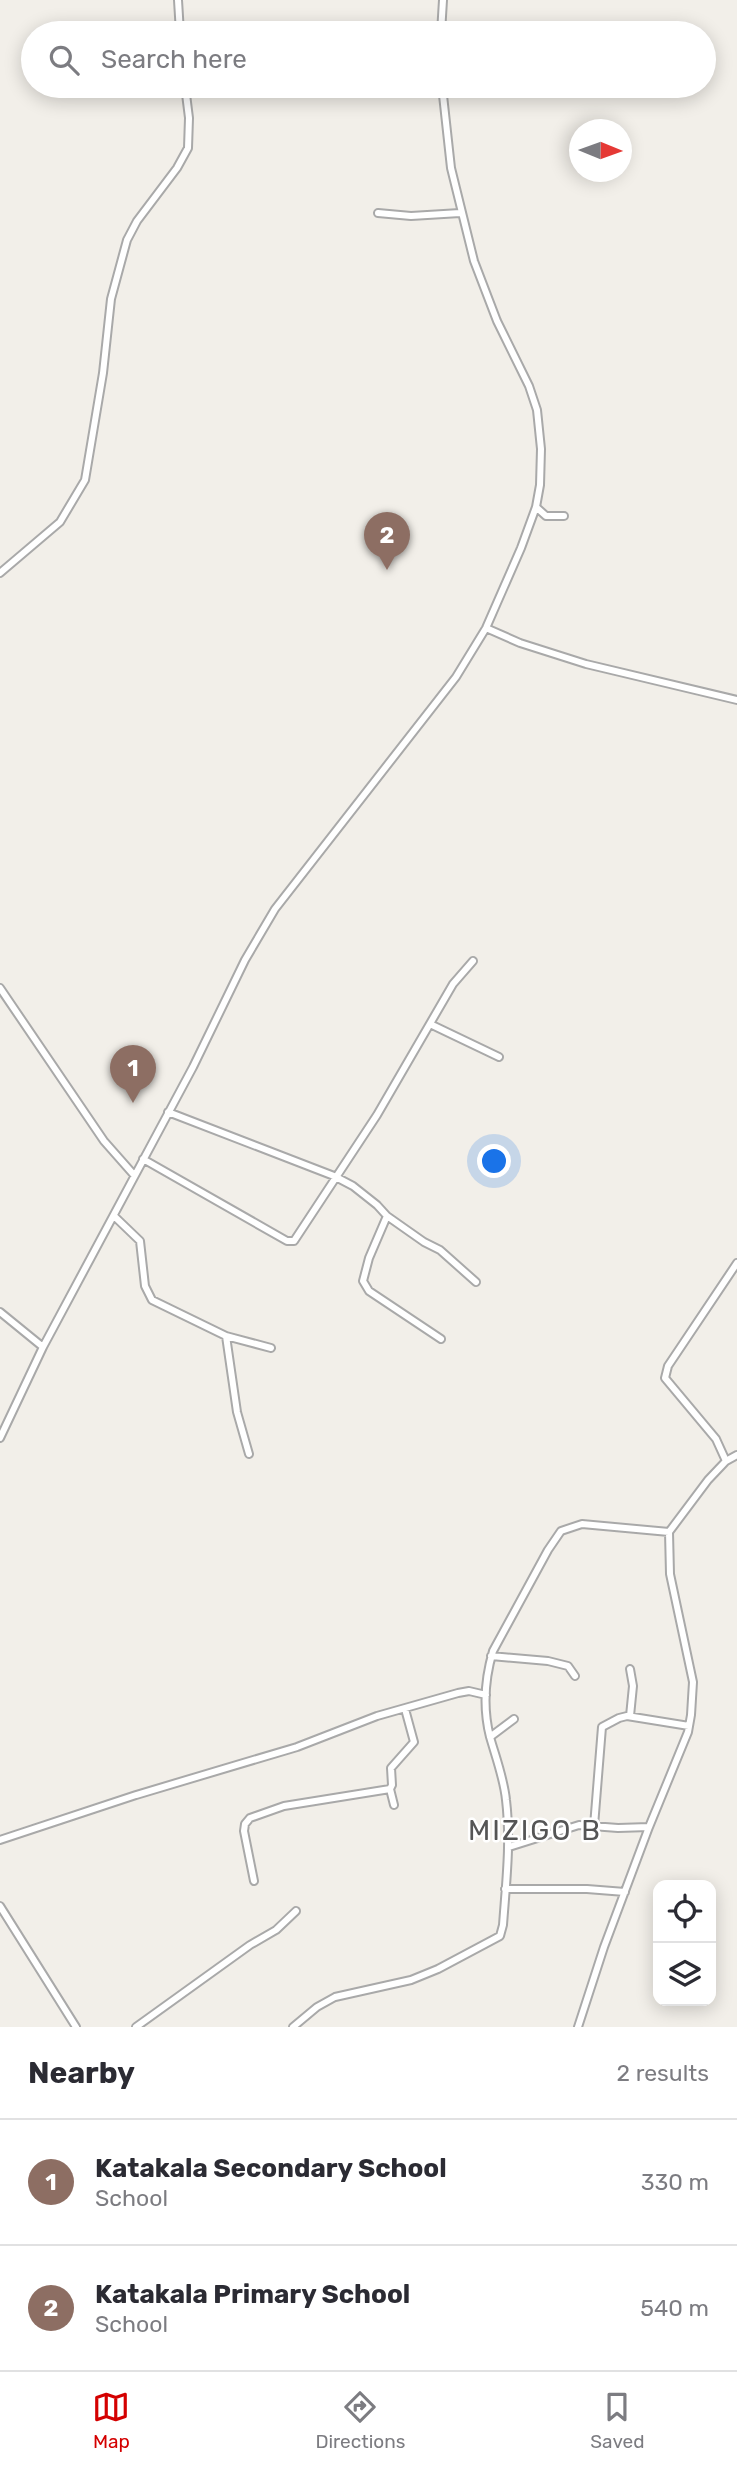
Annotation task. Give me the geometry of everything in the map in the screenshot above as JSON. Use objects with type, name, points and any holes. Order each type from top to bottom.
[{"type":"street","points":[[178,0],[179,21]]},
{"type":"street","points":[[442,21],[443,0]]},
{"type":"street","points":[[0,573],[60,522],[85,480],[103,373],[111,299],[127,240],[137,221],[177,168],[188,148],[187,98]]},
{"type":"street","points":[[0,1438],[44,1347],[275,909],[449,687],[485,628],[521,548],[536,507],[541,449],[537,410],[529,386],[497,321],[474,261],[451,169],[443,98]]},
{"type":"street","points":[[378,213],[411,216],[460,213]]},
{"type":"street","points":[[536,507],[546,516],[564,516]]},
{"type":"street","points":[[485,628],[520,643],[586,664],[737,700]]},
{"type":"street","points":[[143,1159],[291,1242],[294,1241],[334,1176],[377,1115],[453,984],[473,961]]},
{"type":"street","points":[[0,988],[104,1141],[134,1175]]},
{"type":"street","points":[[430,1024],[499,1056]]},
{"type":"street","points":[[169,1112],[334,1176],[353,1186],[387,1216],[440,1250],[476,1282]]},
{"type":"street","points":[[114,1216],[140,1241],[145,1286],[152,1300],[226,1336],[271,1348]]},
{"type":"street","points":[[387,1216],[369,1258],[363,1281],[369,1291],[441,1339]]},
{"type":"street","points":[[726,1461],[716,1438],[665,1378],[668,1366],[737,1263]]},
{"type":"street","points":[[0,1312],[44,1347]]},
{"type":"street","points":[[226,1336],[237,1412],[249,1454]]},
{"type":"street","points":[[578,2027],[625,1892],[689,1726],[693,1682],[670,1574],[669,1532],[708,1480],[726,1461],[737,1455]]},
{"type":"street","points":[[293,2027],[317,2007],[335,1997],[411,1980],[500,1936],[509,1847],[506,1797],[491,1737],[486,1695],[491,1656],[561,1531],[582,1524],[669,1532]]},
{"type":"street","points":[[491,1656],[548,1661],[568,1666],[575,1676]]},
{"type":"street","points":[[630,1669],[633,1686],[630,1716]]},
{"type":"street","points":[[0,1840],[136,1795],[297,1747],[377,1716],[469,1691],[486,1695]]},
{"type":"street","points":[[394,1805],[390,1789],[391,1768],[414,1742],[405,1709]]},
{"type":"street","points":[[594,1826],[602,1727],[619,1718],[630,1716],[689,1726]]},
{"type":"street","points":[[491,1737],[514,1719]]},
{"type":"street","points":[[254,1881],[244,1831],[250,1818],[284,1807],[390,1789]]},
{"type":"street","points":[[509,1847],[579,1825],[649,1828]]},
{"type":"street","points":[[505,1889],[625,1892]]},
{"type":"street","points":[[0,1906],[76,2027]]},
{"type":"street","points":[[136,2027],[250,1945],[276,1930],[296,1911]]},
{"type":"place","name":"Katakala Primary School","points":[[387,570]]},
{"type":"place","name":"Katakala Secondary School","points":[[133,1103]]},
{"type":"district","name":"MIZIGO B","points":[[535,1830]]}]
